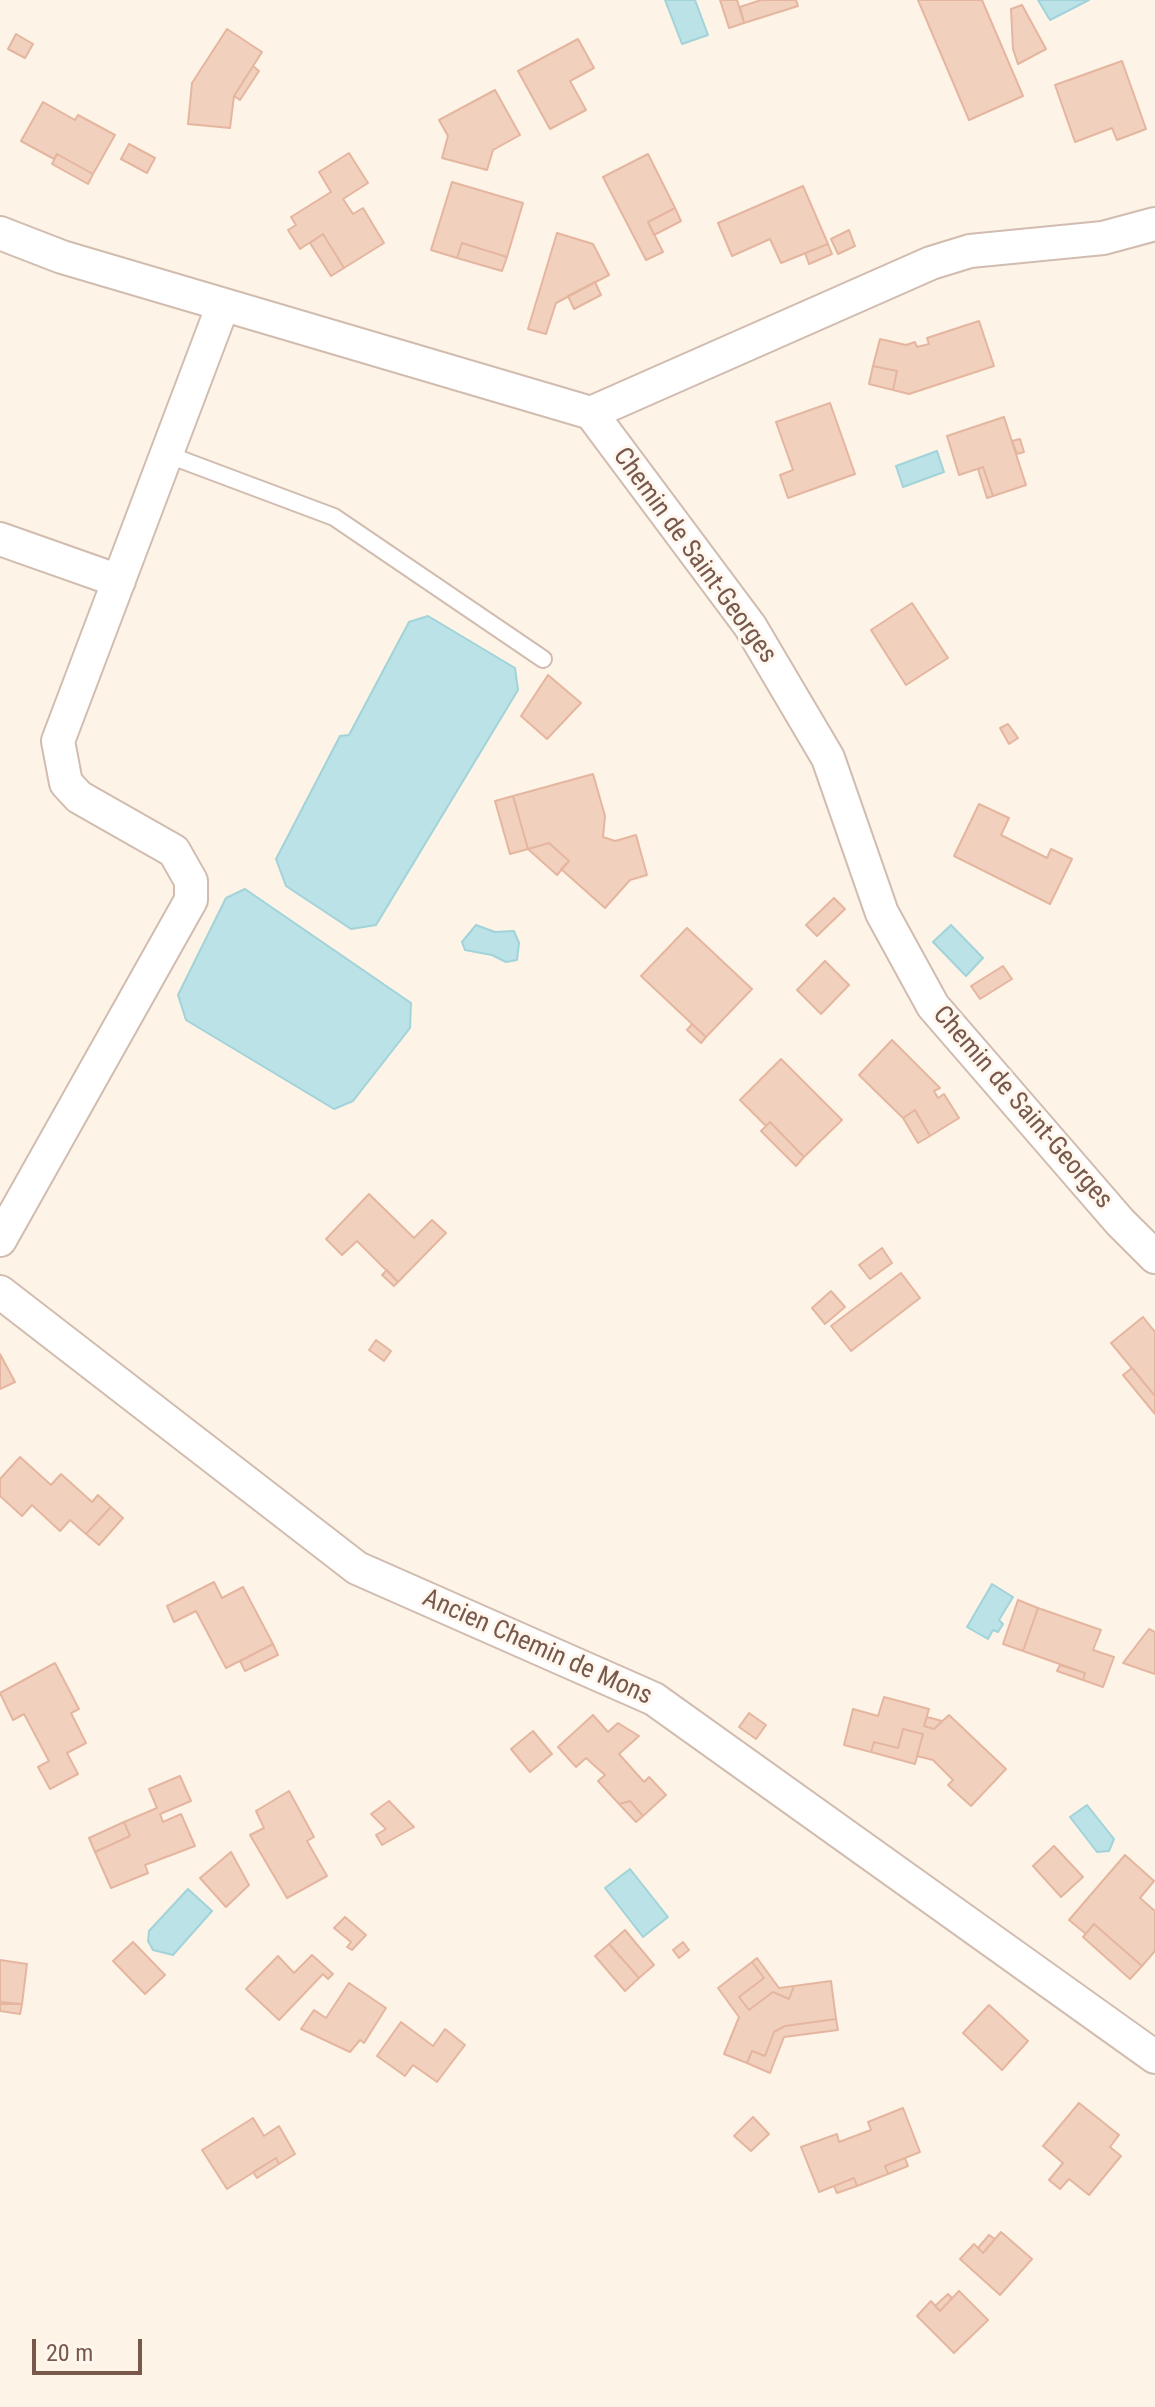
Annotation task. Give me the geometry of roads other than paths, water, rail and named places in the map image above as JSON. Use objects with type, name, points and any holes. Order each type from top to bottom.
[{"type":"street","points":[[0,233],[62,257],[591,413],[931,263],[970,251],[1103,238],[1155,224]]},
{"type":"street","points":[[0,1240],[191,900],[191,881],[174,851],[79,797],[66,783],[58,741],[223,305]]},
{"type":"street","name":"Chemin de Saint-Georges","points":[[591,413],[750,626],[828,758],[882,913],[933,1006],[1120,1222],[1155,1257]]},
{"type":"street","points":[[0,539],[119,581]]},
{"type":"street","name":"Ancien Chemin de Mons","points":[[0,1292],[357,1568],[654,1699],[1155,2057]]},
{"type":"lane","points":[[166,454],[334,517],[543,659]]},
{"type":"water","points":[[665,0],[695,0],[708,35],[682,44]]},
{"type":"water","points":[[1038,0],[1089,0],[1050,20]]},
{"type":"water","points":[[937,451],[944,472],[903,487],[896,466]]},
{"type":"water","points":[[428,616],[515,668],[518,690],[376,925],[351,929],[286,886],[276,859],[340,736],[349,735],[409,622]]},
{"type":"water","points":[[245,889],[411,1003],[410,1028],[353,1101],[334,1109],[186,1020],[178,995],[226,898]]},
{"type":"water","points":[[476,925],[495,932],[514,931],[519,943],[517,960],[506,962],[492,955],[465,950],[462,942]]},
{"type":"water","points":[[951,925],[983,958],[966,976],[933,942]]},
{"type":"water","points":[[992,1584],[1013,1597],[999,1620],[1003,1624],[998,1632],[993,1630],[988,1639],[967,1627]]},
{"type":"water","points":[[1087,1805],[1114,1839],[1109,1851],[1097,1852],[1070,1817]]},
{"type":"water","points":[[630,1869],[668,1917],[643,1937],[605,1888]]},
{"type":"water","points":[[188,1889],[212,1911],[173,1955],[153,1950],[148,1941],[149,1931]]}]
